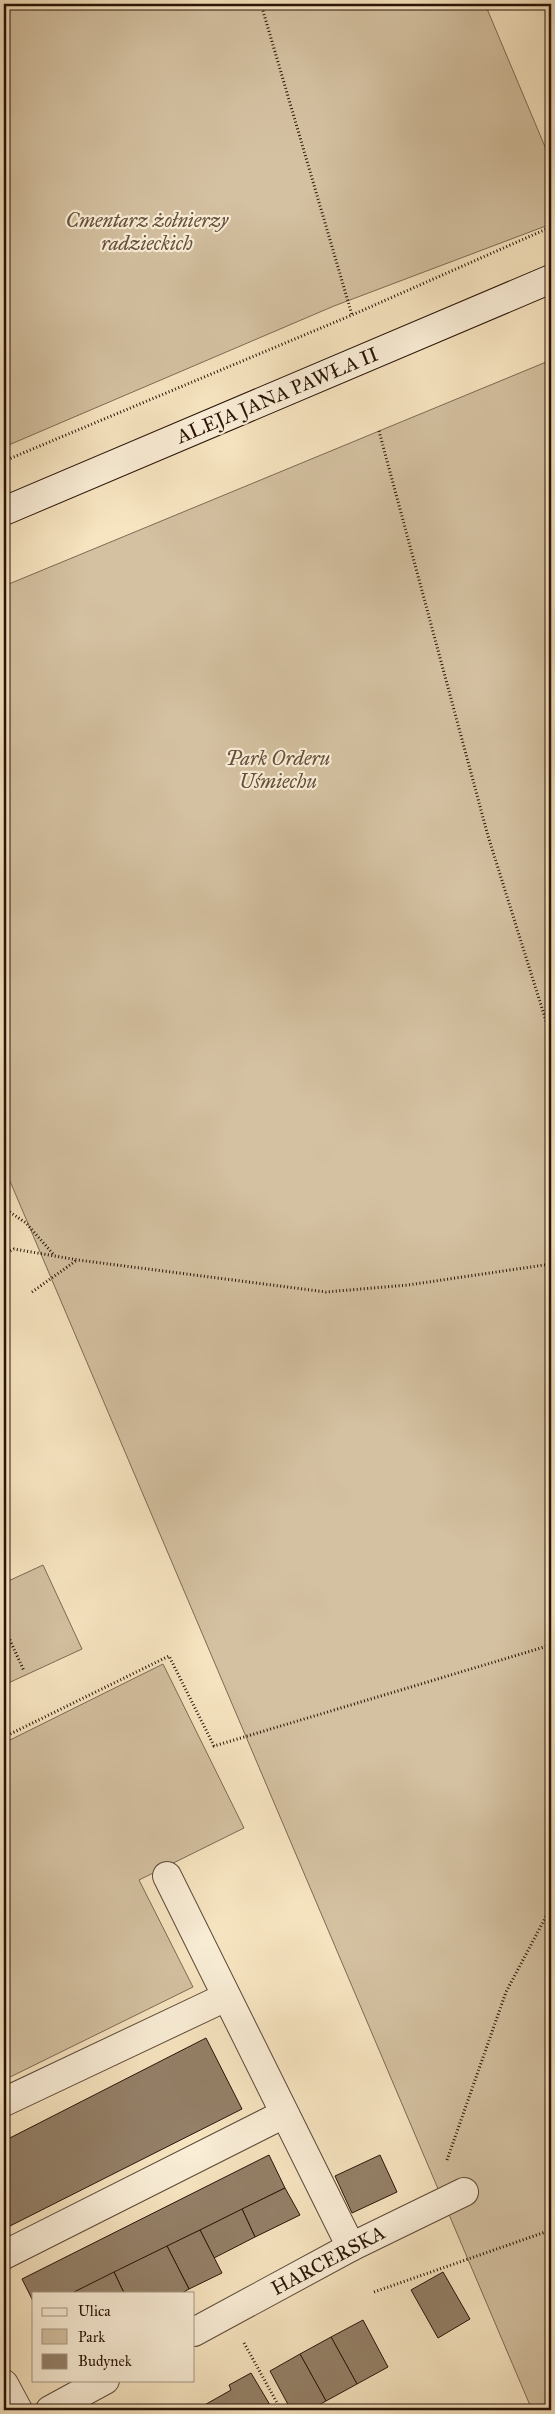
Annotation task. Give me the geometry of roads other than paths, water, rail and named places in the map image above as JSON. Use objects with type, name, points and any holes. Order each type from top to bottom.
[{"type":"street","name":"ALEJA JANA PAWŁA II","points":[[4,511],[551,279]]},
{"type":"street","points":[[167,1876],[351,2248]]},
{"type":"street","points":[[4,2102],[226,1997]]},
{"type":"street","points":[[4,2255],[284,2114]]},
{"type":"street","name":"HARCERSKA","points":[[195,2331],[351,2248],[464,2192]]},
{"type":"street","points":[[50,2410],[101,2382]]},
{"type":"street","points":[[4,2384],[18,2410]]},
{"type":"park label","name":"Cmentarz żołnierzy radzieckich","points":[[147,232]]},
{"type":"park label","name":"Park Orderu Uśmiechu","points":[[278,770]]}]
